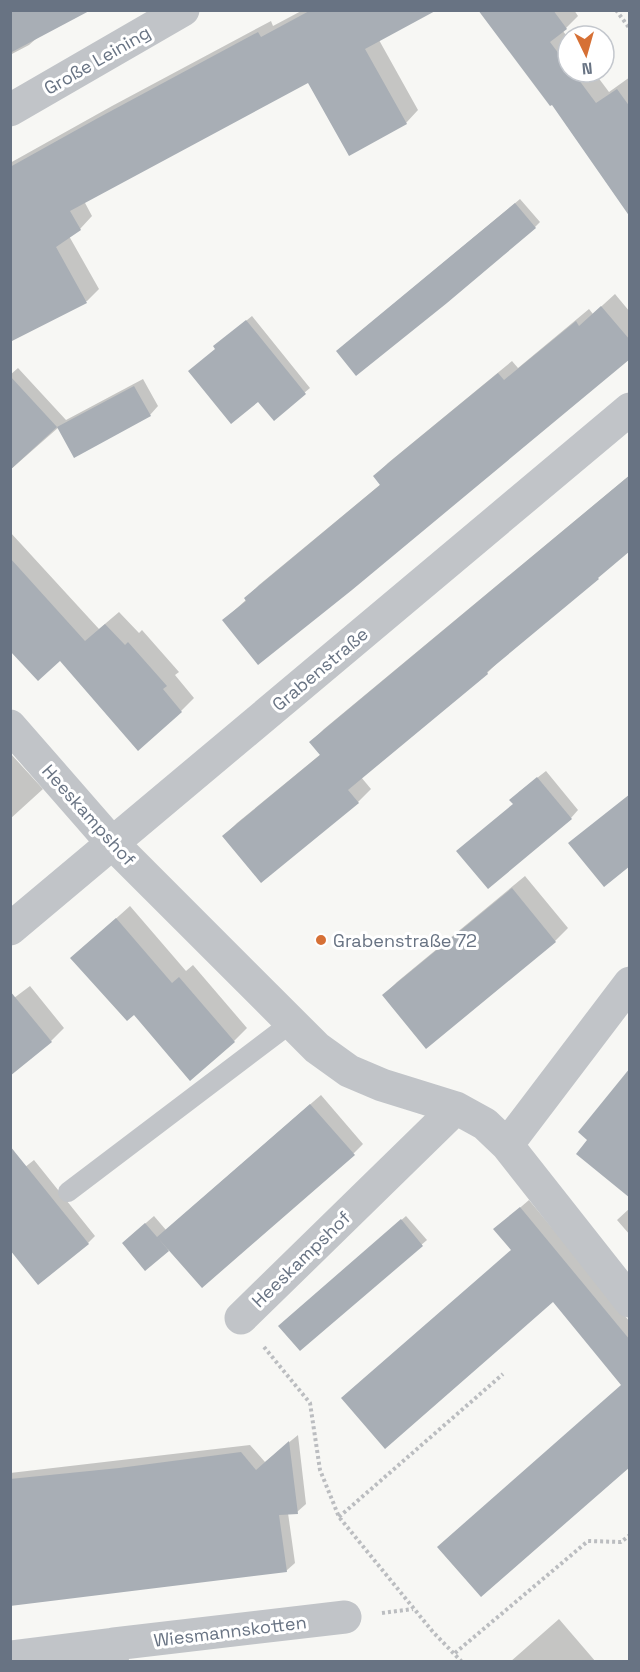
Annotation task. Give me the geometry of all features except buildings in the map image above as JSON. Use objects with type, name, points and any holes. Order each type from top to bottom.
[{"type":"street","name":"Große Leining","points":[[10,110],[183,10]]},
{"type":"street","name":"Grabenstraße","points":[[10,929],[630,409]]},
{"type":"street","name":"Heeskampshof","points":[[10,726],[113,844],[317,1048],[349,1071],[382,1085],[456,1108],[485,1124],[507,1145],[630,1301]]},
{"type":"street","points":[[507,1145],[630,983]]},
{"type":"street","name":"Heeskampshof","points":[[240,1318],[456,1108]]},
{"type":"street","name":"Wiesmannskotten","points":[[10,1657],[113,1653],[345,1617]]},
{"type":"lane","points":[[68,1192],[291,1023]]},
{"type":"path","points":[[616,10],[630,29]]},
{"type":"path","name":"Heeskampshof","points":[[240,1318],[310,1403],[320,1470],[339,1517],[433,1632],[455,1653]]},
{"type":"path","points":[[339,1517],[503,1374]]},
{"type":"path","points":[[462,1662],[455,1653],[588,1541],[621,1542],[630,1535]]},
{"type":"place","name":"Grabenstraße 72","points":[[321,940]]}]
